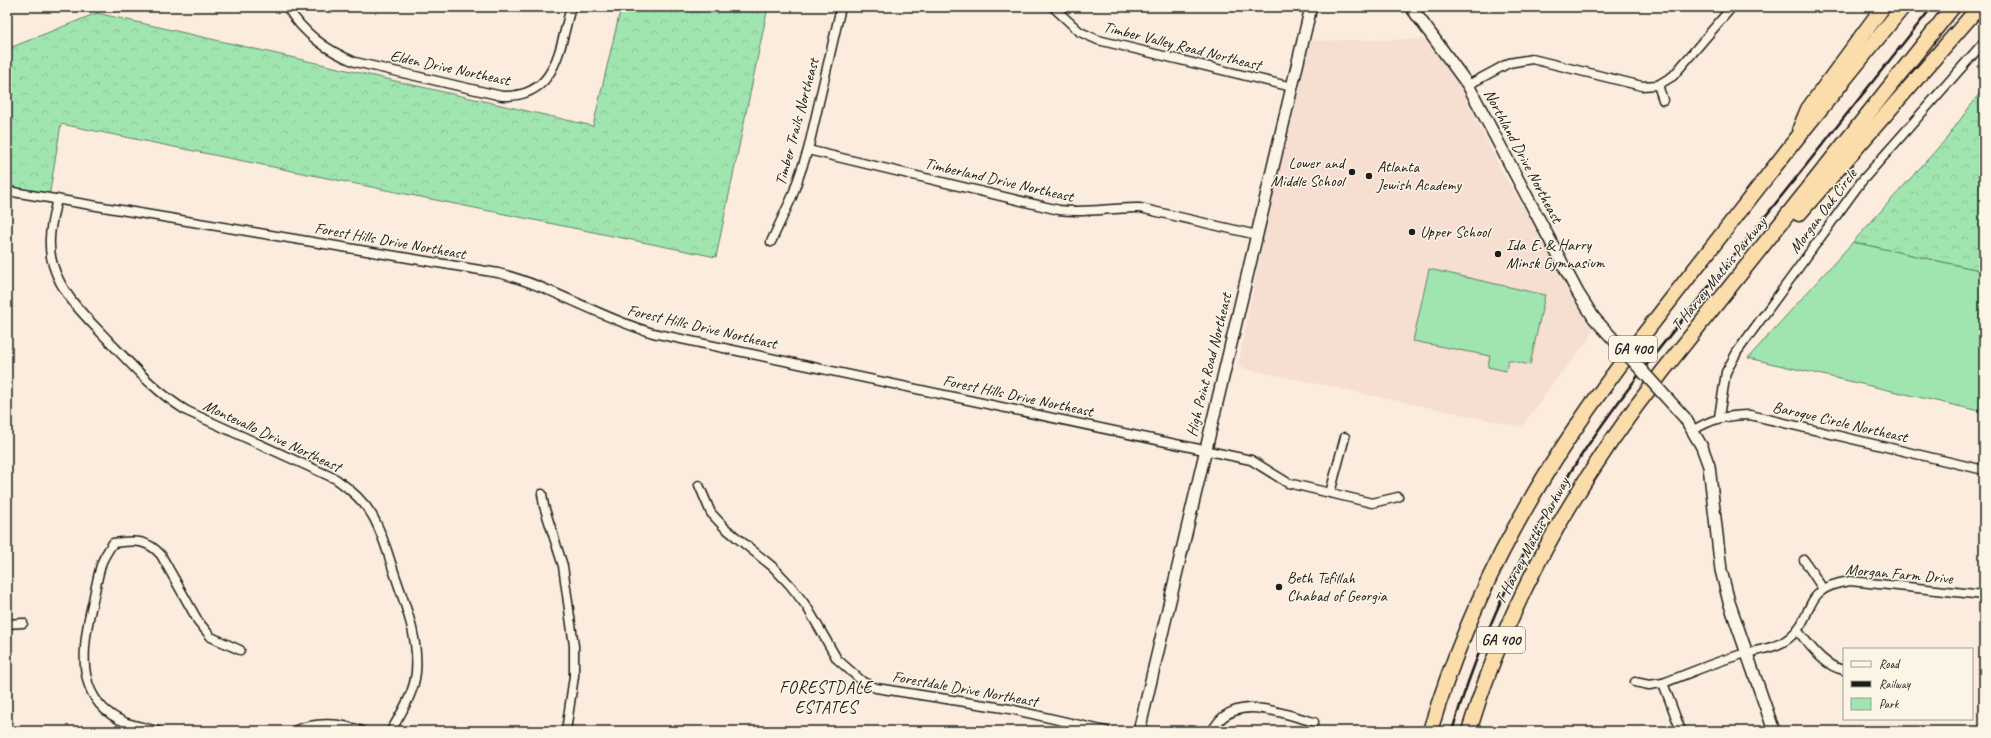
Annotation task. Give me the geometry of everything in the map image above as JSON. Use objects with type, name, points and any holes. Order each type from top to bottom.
[{"type":"highway","points":[[1793,143],[1808,109],[1883,7]]},
{"type":"highway","name":"T Harvey Mathis Parkway","points":[[1430,731],[1452,663],[1488,578],[1509,536],[1556,456],[1608,381],[1793,143],[1903,7]]},
{"type":"highway","name":"T Harvey Mathis Parkway","points":[[1469,731],[1504,635],[1539,560],[1587,475],[1621,426],[1693,333],[1953,7]]},
{"type":"highway","points":[[1693,333],[1857,149],[1979,7]]},
{"type":"street","name":"Elden Drive Northeast","points":[[287,7],[304,30],[317,42],[335,54],[355,62],[502,96],[514,97],[527,94],[538,88],[552,71],[571,7]]},
{"type":"street","name":"Timber Trails Northeast","points":[[771,242],[792,197],[808,150],[841,7]]},
{"type":"street","name":"Timber Valley Road Northeast","points":[[1053,7],[1080,32],[1098,40],[1292,87]]},
{"type":"street","name":"High Point Road Northeast","points":[[1139,731],[1311,7]]},
{"type":"street","name":"Northland Drive Northeast","points":[[1411,7],[1468,85],[1574,286],[1594,318],[1685,418],[1702,448],[1709,466],[1721,570],[1729,602],[1774,731]]},
{"type":"street","points":[[1468,85],[1509,63],[1532,59],[1642,86],[1658,85],[1672,76],[1732,7]]},
{"type":"street","name":"Morgan Oak Circle","points":[[1719,417],[1726,372],[1737,352],[1861,182],[1984,42]]},
{"type":"street","points":[[1658,85],[1663,100]]},
{"type":"street","name":"Timberland Drive Northeast","points":[[808,150],[1059,210],[1086,212],[1140,208],[1257,235]]},
{"type":"street","name":"Forest Hills Drive Northeast","points":[[7,191],[498,273],[529,282],[624,324],[654,333],[1252,460],[1288,483],[1372,503],[1398,497]]},
{"type":"street","name":"Montevallo Drive Northeast","points":[[57,199],[52,221],[50,244],[52,264],[59,282],[73,303],[148,383],[167,399],[187,411],[336,479],[357,496],[373,516],[381,534],[411,623],[417,654],[416,674],[410,694],[391,731]]},
{"type":"street","name":"Baroque Circle Northeast","points":[[1692,431],[1719,417],[1750,415],[1984,470]]},
{"type":"street","points":[[1330,493],[1345,437]]},
{"type":"street","name":"Forestdale Drive Northeast","points":[[699,486],[711,513],[724,528],[776,570],[807,607],[837,659],[863,682],[876,688],[1010,709],[1106,731]]},
{"type":"street","points":[[542,494],[544,506],[563,566],[574,646],[574,676],[566,731]]},
{"type":"street","points":[[157,731],[127,723],[114,716],[94,695],[84,670],[84,647],[102,561],[113,543],[138,541],[153,546],[161,555],[198,621],[211,637],[240,650]]},
{"type":"street","points":[[1804,560],[1823,589]]},
{"type":"street","name":"Morgan Farm Drive","points":[[1634,682],[1649,685],[1663,682],[1746,653],[1780,644],[1797,630],[1811,602],[1823,589],[1836,583],[1850,581],[1984,595]]},
{"type":"street","points":[[7,624],[23,623]]},
{"type":"street","points":[[1797,630],[1825,661],[1831,666],[1843,670]]},
{"type":"street","points":[[1663,682],[1681,731]]},
{"type":"street","points":[[1212,731],[1223,717],[1247,708],[1259,709],[1314,722]]},
{"type":"street","points":[[294,731],[323,724],[339,725],[362,731]]},
{"type":"shaded area","points":[[1434,39],[1463,92],[1504,176],[1594,318],[1591,337],[1550,387],[1522,427],[1238,367],[1302,41]]},
{"type":"green space","points":[[621,7],[768,7],[716,257],[61,124],[48,203],[7,194],[7,49],[97,13],[593,126]]},
{"type":"green space","points":[[1984,87],[1984,271],[1853,242],[1947,138]]},
{"type":"green space","points":[[1853,242],[1984,271],[1984,412],[1748,358]]},
{"type":"green space","points":[[1429,269],[1545,295],[1530,365],[1508,360],[1506,371],[1488,367],[1490,356],[1413,341]]},
{"type":"railway","points":[[1452,731],[1475,662],[1519,563],[1554,499],[1591,440],[1651,359],[1932,7]]},
{"type":"place","name":"Lower and Middle School","points":[[1352,172]]},
{"type":"place","name":"Atlanta Jewish Academy","points":[[1369,176]]},
{"type":"place","name":"Upper School","points":[[1412,232]]},
{"type":"place","name":"Ida E. & Harry Minsk Gymnasium","points":[[1498,254]]},
{"type":"place","name":"Beth Tefillah Chabad of Georgia","points":[[1279,587]]},
{"type":"district","name":"FORESTDALE ESTATES","points":[[826,697]]}]
